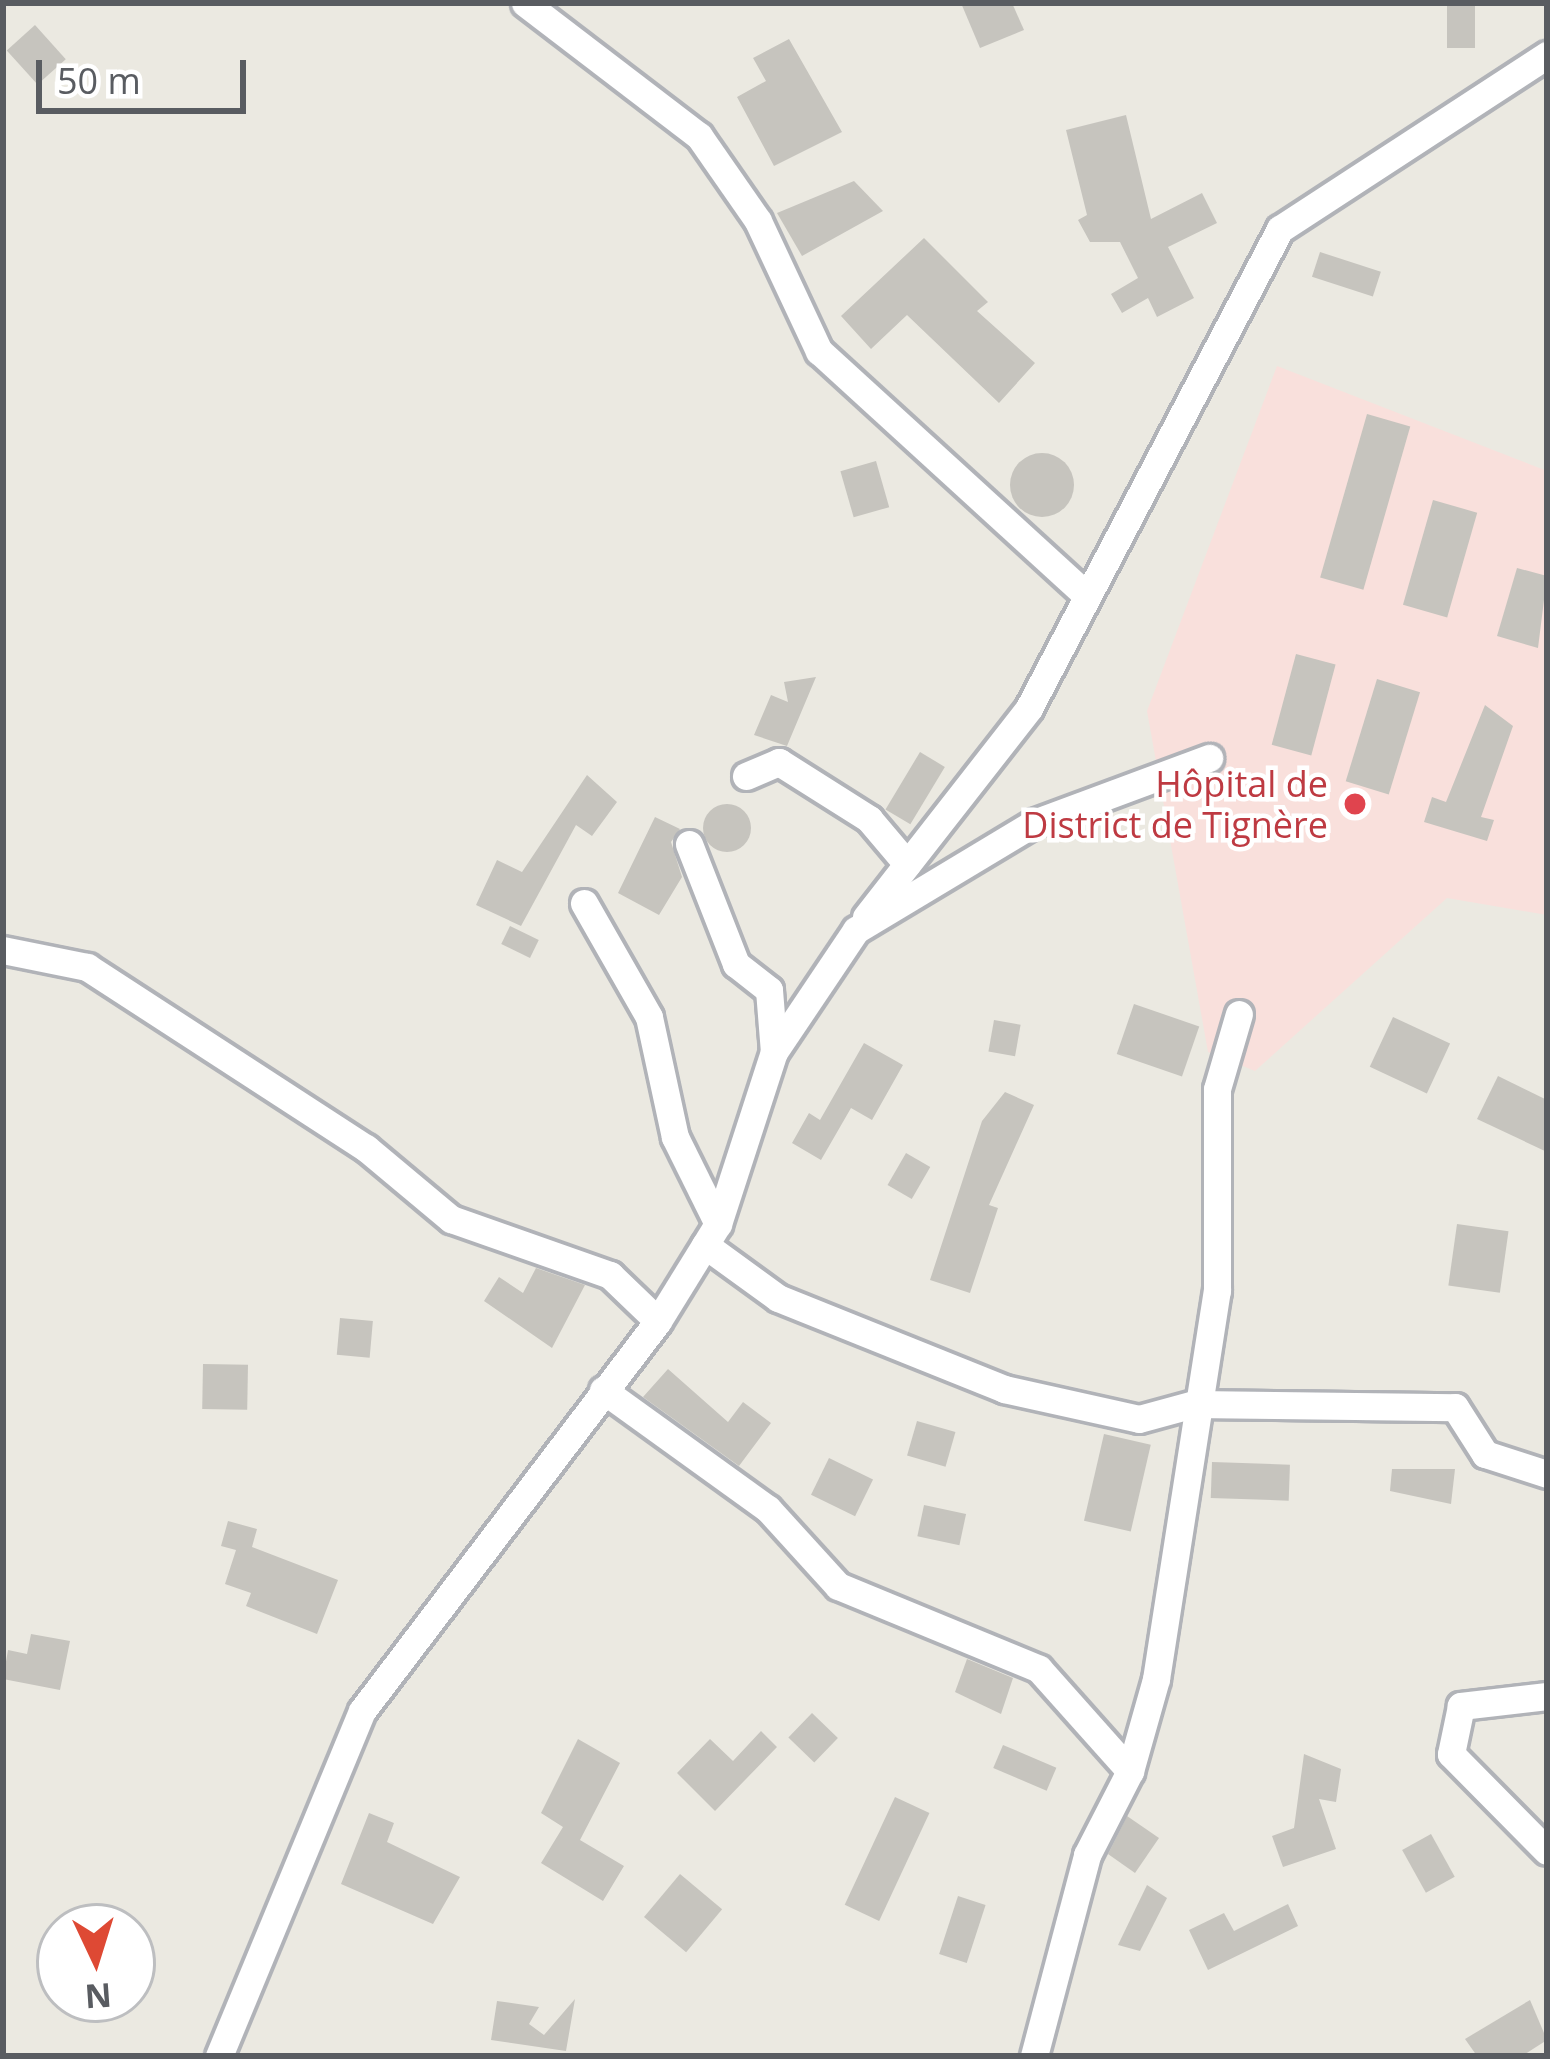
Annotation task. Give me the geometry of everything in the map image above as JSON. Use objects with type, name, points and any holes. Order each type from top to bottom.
[{"type":"street","points":[[525,3],[699,136],[758,221],[820,351],[1086,595]]},
{"type":"street","points":[[219,2056],[362,1712],[658,1321],[712,1234],[774,1052],[856,930],[1029,708],[1280,230],[1547,55]]},
{"type":"street","points":[[856,930],[1034,823],[1209,758]]},
{"type":"street","points":[[746,776],[778,762],[868,820],[907,864]]},
{"type":"street","points":[[689,844],[736,964],[769,990],[774,1052]]},
{"type":"street","points":[[584,903],[649,1017],[675,1137],[712,1234],[778,1298],[1004,1388],[1139,1419],[1194,1404],[1455,1407],[1485,1454],[1547,1474]]},
{"type":"street","points":[[3,950],[87,967],[367,1148],[451,1219],[610,1275],[658,1321]]},
{"type":"street","points":[[1034,2056],[1087,1855],[1130,1771],[1156,1679],[1194,1404],[1217,1291],[1216,1089],[1239,1014]]},
{"type":"street","points":[[603,1390],[768,1509],[838,1586],[1039,1669],[1130,1771]]},
{"type":"street","points":[[1547,1696],[1461,1706],[1451,1754],[1547,1852]]},
{"type":"shaded area","name":"Hôpital de District de Tignère","points":[[1277,366],[1547,471],[1547,915],[1447,898],[1255,1071],[1208,1052],[1147,711]]},
{"type":"building","points":[[961,3],[1012,3],[1024,30],[980,48]]},
{"type":"building","points":[[1447,3],[1475,3],[1475,48],[1447,48]]},
{"type":"building","points":[[35,25],[66,59],[38,85],[7,50]]},
{"type":"building","points":[[789,39],[842,132],[774,166],[737,97],[766,81],[753,58]]},
{"type":"building","points":[[1126,115],[1151,219],[1202,193],[1217,223],[1168,247],[1194,298],[1157,317],[1148,298],[1122,313],[1111,294],[1138,278],[1120,242],[1090,242],[1078,220],[1087,215],[1066,130]]},
{"type":"building","points":[[854,181],[883,211],[802,256],[777,213]]},
{"type":"building","points":[[924,238],[988,302],[977,311],[1035,363],[999,403],[907,315],[871,349],[841,316]]},
{"type":"building","points":[[1320,252],[1381,272],[1373,297],[1312,277]]},
{"type":"building","points":[[1367,414],[1410,426],[1363,590],[1320,577]]},
{"type":"building","points":[[1042,453],[1065,462],[1074,485],[1065,508],[1042,517],[1019,508],[1010,485],[1019,462]]},
{"type":"building","points":[[876,461],[889,507],[854,517],[840,471]]},
{"type":"building","points":[[1433,500],[1477,513],[1447,617],[1403,605]]},
{"type":"building","points":[[1517,568],[1547,576],[1538,648],[1497,636]]},
{"type":"building","points":[[1296,654],[1336,665],[1311,755],[1272,745]]},
{"type":"building","points":[[816,677],[787,746],[754,735],[771,695],[788,702],[784,682]]},
{"type":"building","points":[[1377,679],[1420,692],[1389,794],[1346,781]]},
{"type":"building","points":[[1485,705],[1513,726],[1481,817],[1494,820],[1487,841],[1424,822],[1432,797],[1446,802]]},
{"type":"building","points":[[920,752],[945,767],[910,824],[885,809]]},
{"type":"building","points":[[587,775],[617,802],[592,836],[576,825],[521,926],[476,905],[497,860],[522,872]]},
{"type":"building","points":[[727,804],[744,811],[751,828],[744,845],[727,852],[710,845],[703,828],[710,811]]},
{"type":"building","points":[[655,817],[680,829],[671,842],[682,877],[659,915],[618,893]]},
{"type":"building","points":[[510,926],[539,940],[530,958],[501,944]]},
{"type":"building","points":[[1134,1004],[1199,1026],[1182,1077],[1117,1054]]},
{"type":"building","points":[[1393,1017],[1450,1044],[1427,1093],[1370,1067]]},
{"type":"building","points":[[994,1020],[1021,1025],[1015,1056],[988,1052]]},
{"type":"building","points":[[864,1043],[903,1065],[872,1120],[851,1108],[821,1160],[792,1143],[809,1113],[820,1120]]},
{"type":"building","points":[[1498,1076],[1547,1100],[1547,1152],[1477,1119]]},
{"type":"building","points":[[1005,1092],[1034,1105],[989,1205],[998,1208],[970,1293],[930,1280],[982,1121]]},
{"type":"building","points":[[906,1153],[930,1167],[912,1199],[888,1185]]},
{"type":"building","points":[[1457,1224],[1508,1231],[1500,1293],[1448,1285]]},
{"type":"building","points":[[536,1268],[585,1285],[552,1348],[484,1301],[499,1277],[523,1293]]},
{"type":"building","points":[[340,1318],[373,1321],[370,1358],[337,1355]]},
{"type":"building","points":[[203,1364],[248,1365],[247,1410],[202,1409]]},
{"type":"building","points":[[668,1369],[728,1422],[743,1402],[771,1423],[739,1466],[643,1397]]},
{"type":"building","points":[[917,1421],[955,1432],[946,1467],[907,1456]]},
{"type":"building","points":[[1104,1434],[1151,1445],[1131,1532],[1084,1521]]},
{"type":"building","points":[[829,1458],[873,1479],[855,1516],[811,1495]]},
{"type":"building","points":[[1212,1462],[1290,1465],[1289,1501],[1211,1498]]},
{"type":"building","points":[[1392,1469],[1455,1469],[1451,1504],[1390,1491]]},
{"type":"building","points":[[924,1505],[966,1514],[959,1545],[917,1536]]},
{"type":"building","points":[[228,1521],[257,1529],[252,1547],[338,1580],[317,1634],[246,1606],[251,1593],[225,1584],[236,1550],[221,1546]]},
{"type":"building","points":[[31,1634],[70,1641],[60,1690],[3,1679],[8,1650],[27,1654]]},
{"type":"building","points":[[967,1659],[1013,1678],[1001,1714],[955,1692]]},
{"type":"building","points":[[812,1713],[838,1738],[814,1762],[788,1737]]},
{"type":"building","points":[[761,1731],[777,1747],[715,1811],[677,1773],[710,1739],[733,1761]]},
{"type":"building","points":[[578,1739],[620,1763],[580,1840],[624,1866],[603,1901],[541,1863],[563,1827],[541,1813]]},
{"type":"building","points":[[1003,1745],[1056,1768],[1047,1791],[993,1768]]},
{"type":"building","points":[[1304,1754],[1341,1769],[1336,1802],[1319,1799],[1336,1849],[1283,1867],[1272,1836],[1294,1828]]},
{"type":"building","points":[[895,1797],[929,1813],[879,1921],[845,1905]]},
{"type":"building","points":[[369,1813],[394,1823],[387,1842],[460,1877],[433,1924],[341,1884]]},
{"type":"building","points":[[1127,1816],[1159,1838],[1135,1873],[1108,1854]]},
{"type":"building","points":[[1431,1834],[1455,1877],[1426,1893],[1402,1850]]},
{"type":"building","points":[[680,1874],[722,1909],[686,1952],[644,1917]]},
{"type":"building","points":[[1147,1885],[1167,1898],[1140,1951],[1118,1945]]},
{"type":"building","points":[[958,1896],[986,1905],[967,1963],[939,1954]]},
{"type":"building","points":[[1288,1904],[1298,1926],[1208,1970],[1189,1930],[1224,1913],[1234,1931]]},
{"type":"building","points":[[575,1999],[566,2051],[491,2040],[497,2001],[539,2007],[529,2024],[544,2035]]},
{"type":"building","points":[[1530,2000],[1547,2040],[1522,2056],[1477,2056],[1465,2039]]},
{"type":"place","name":"Hôpital de District de Tignère","points":[[1355,804]]}]
